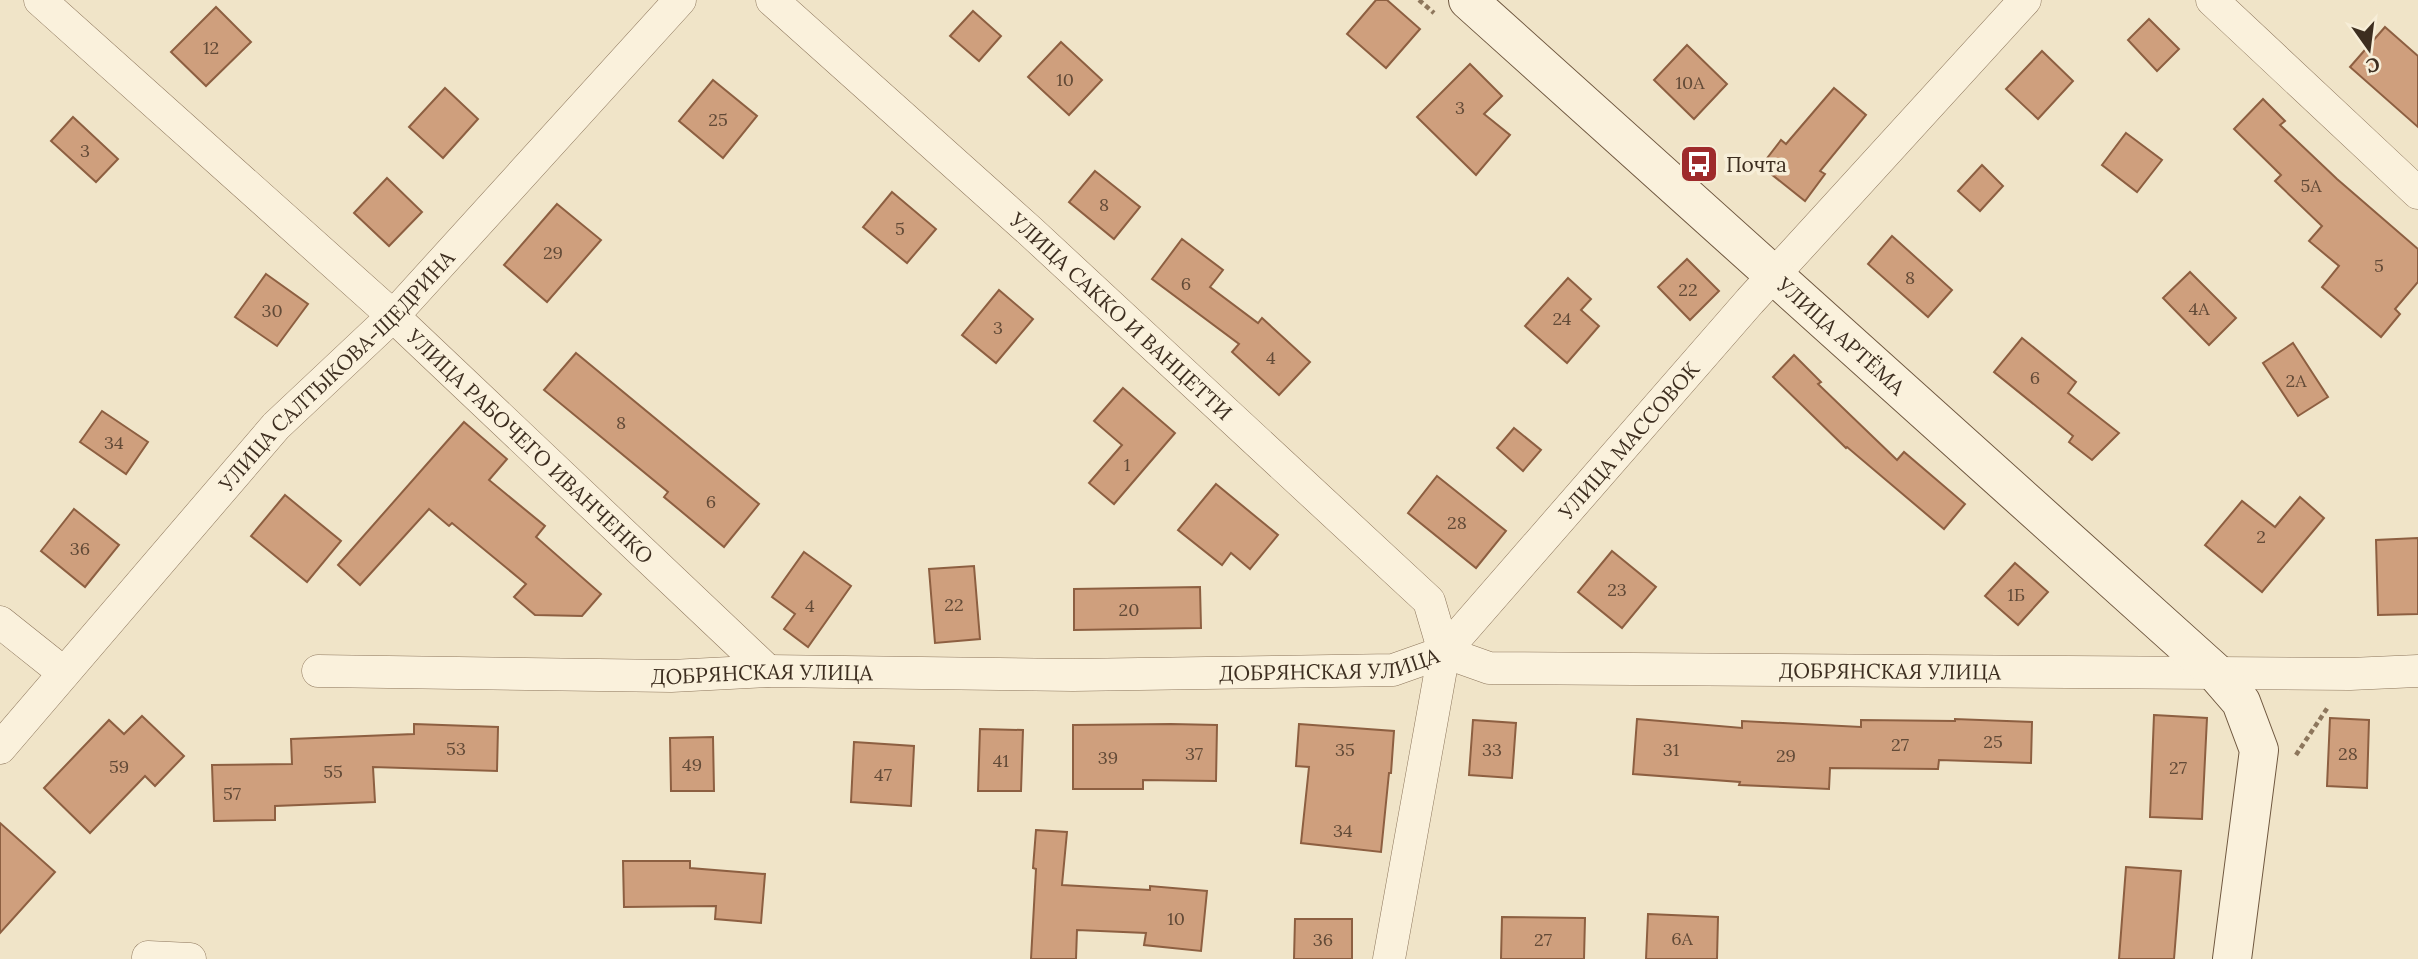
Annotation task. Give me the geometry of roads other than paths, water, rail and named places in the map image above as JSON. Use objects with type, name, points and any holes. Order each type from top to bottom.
[{"type":"street","name":"УЛИЦА РАБОЧЕГО ИВАНЧЕНКО","points":[[40,0],[393,316],[768,671]]},
{"type":"street","name":"УЛИЦА САЛТЫКОВА-ЩЕДРИНА","points":[[0,748],[276,426],[393,316],[680,0]]},
{"type":"street","name":"УЛИЦА САККО И ВАНЦЕТТИ","points":[[772,0],[1030,231],[1429,601],[1444,652]]},
{"type":"street","name":"УЛИЦА АРТЁМА","points":[[1468,0],[2215,672],[2241,702],[2259,750],[2232,959]]},
{"type":"street","name":"УЛИЦА МАССОВОК","points":[[1444,652],[1775,275],[2025,0]]},
{"type":"street","points":[[2212,0],[2418,193]]},
{"type":"street","points":[[0,622],[64,673]]},
{"type":"street","name":"ДОБРЯНСКАЯ УЛИЦА","points":[[318,671],[671,676],[768,671],[1073,675],[1393,670],[1444,652],[1489,668],[2350,674],[2418,671]]},
{"type":"street","points":[[1389,959],[1444,652]]},
{"type":"street","points":[[148,957],[190,959]]},
{"type":"place","name":"Почта","points":[[1699,164]]}]
